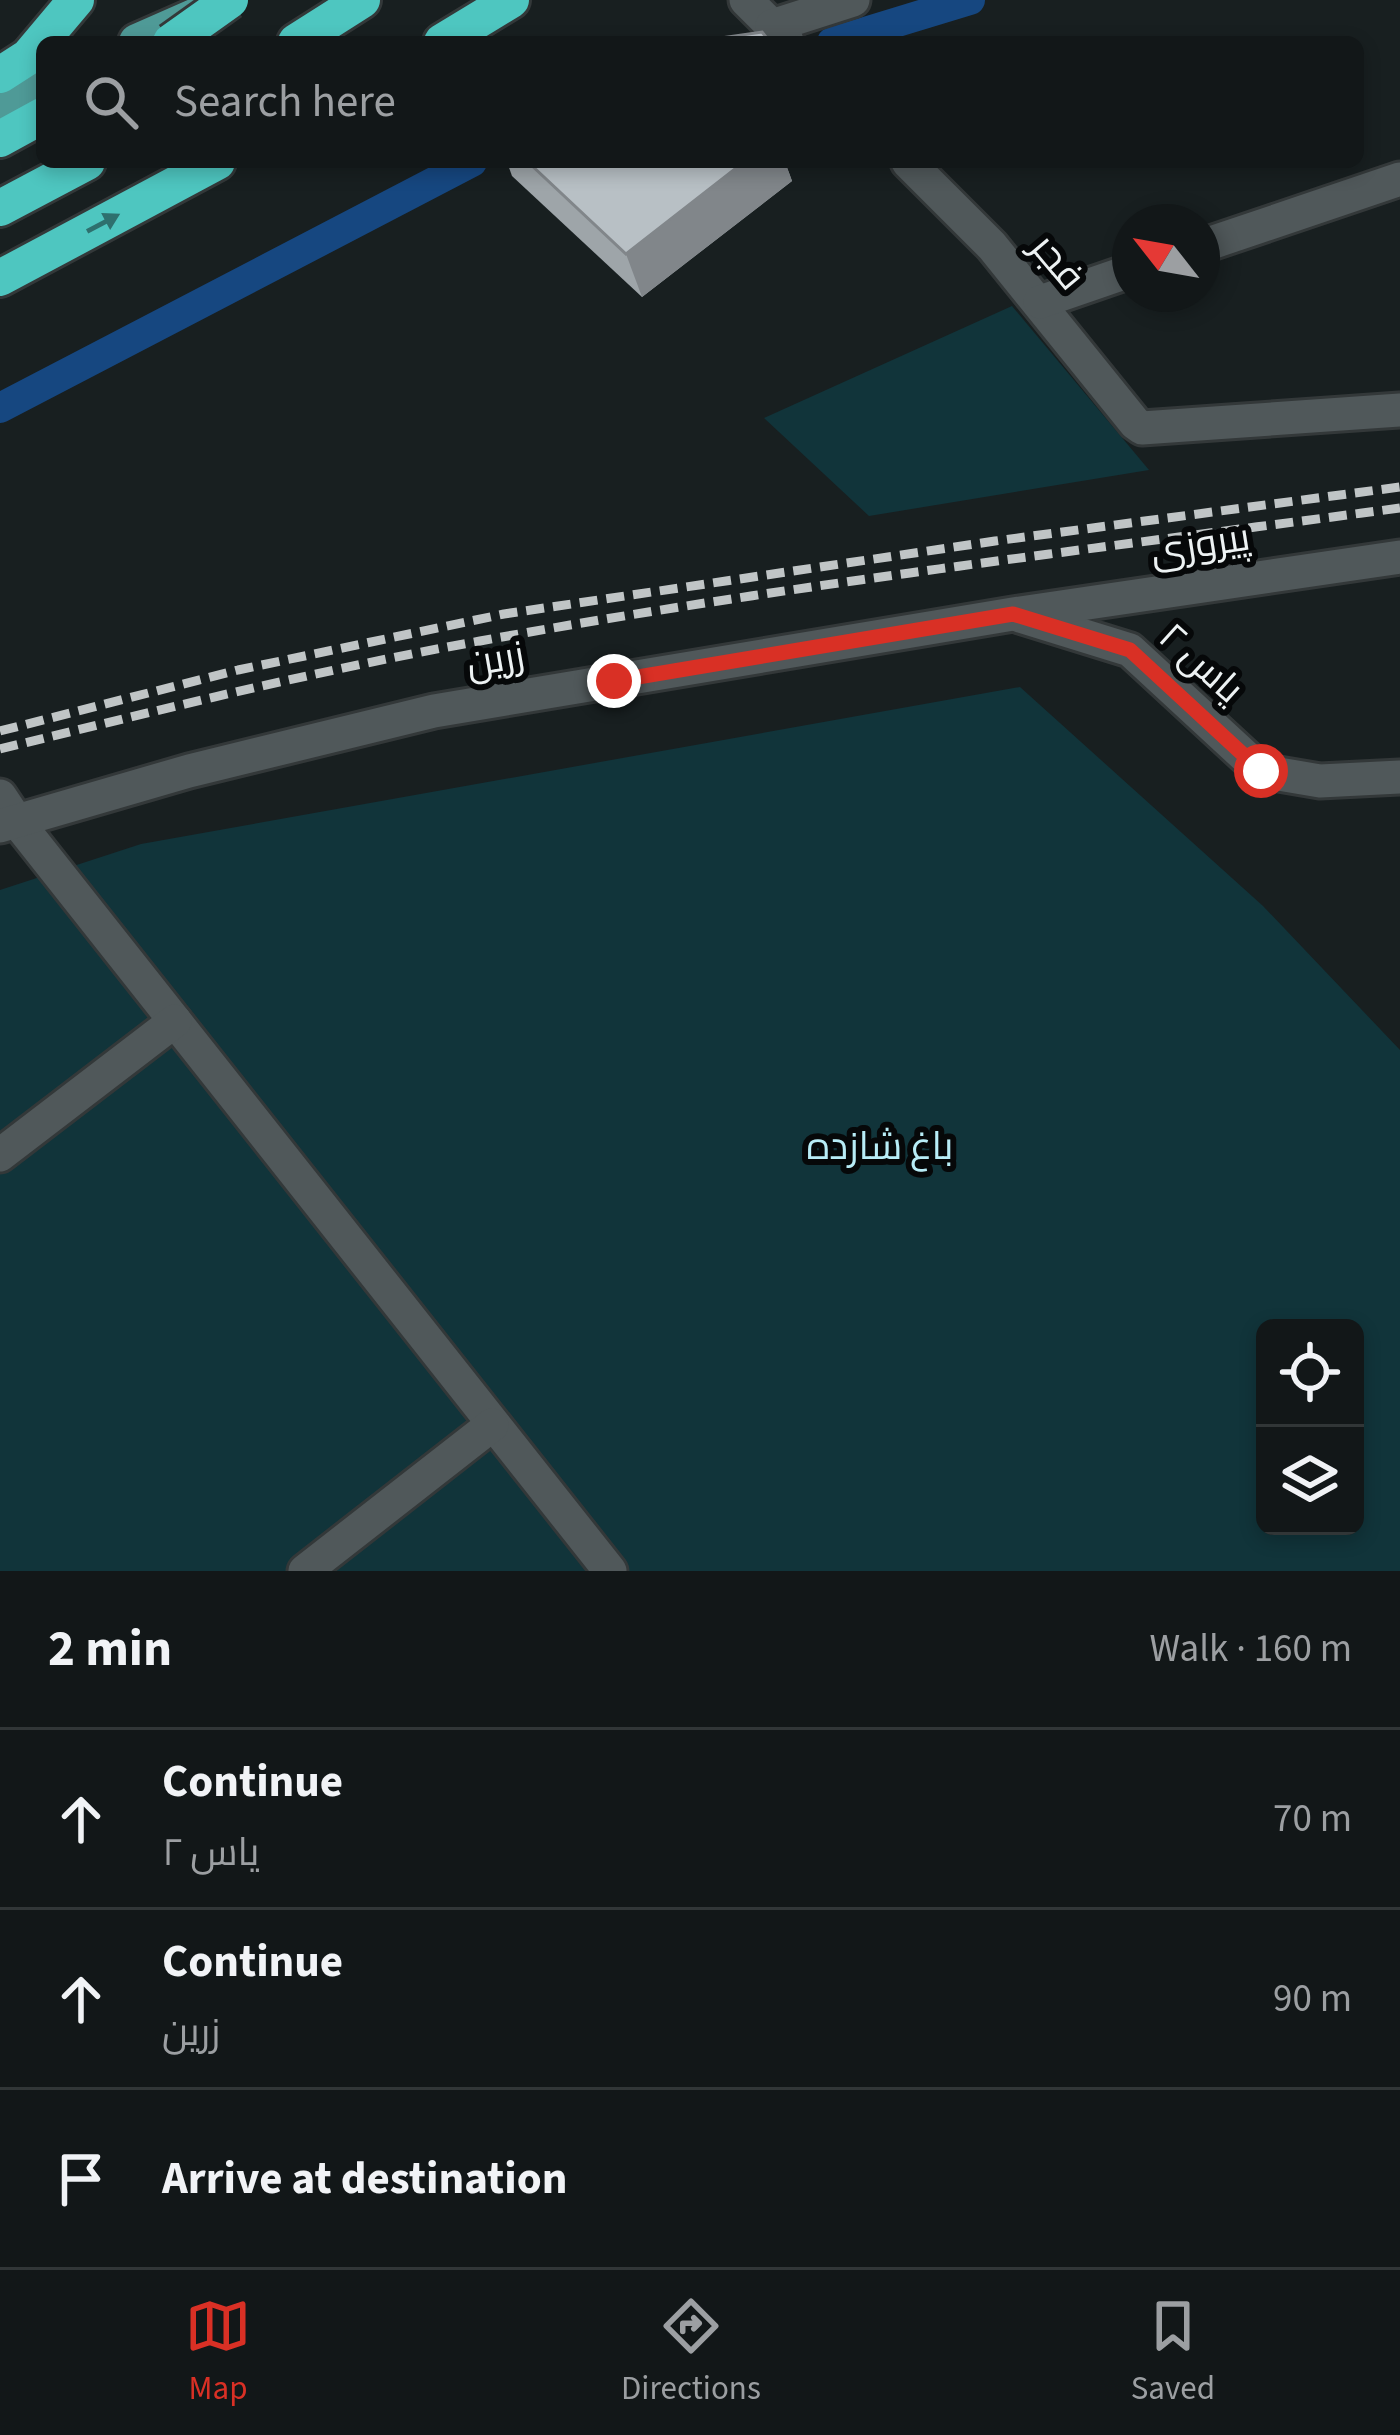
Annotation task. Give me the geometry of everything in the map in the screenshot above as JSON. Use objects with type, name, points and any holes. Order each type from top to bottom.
[{"type":"highway","points":[[46,36],[76,0]]},
{"type":"highway","points":[[180,36],[231,0]]},
{"type":"highway","points":[[305,36],[362,0]]},
{"type":"highway","points":[[457,34],[511,0]]},
{"type":"highway","points":[[457,34],[536,0]]},
{"type":"highway","points":[[0,75],[36,48]]},
{"type":"highway","points":[[0,139],[36,119]]},
{"type":"highway","points":[[0,208],[76,168]]},
{"type":"highway","points":[[0,278],[206,168]]},
{"type":"main road","points":[[150,36],[231,0]]},
{"type":"main road","points":[[0,102],[36,87]]},
{"type":"street","points":[[746,0],[780,34],[853,0]]},
{"type":"street","name":"فجر","points":[[914,168],[992,245],[1135,423],[1151,429],[1400,410]]},
{"type":"street","points":[[1220,241],[1400,179]]},
{"type":"street","points":[[1040,302],[1112,277]]},
{"type":"street","name":"پیروزی","points":[[1013,614],[1400,557]]},
{"type":"street","name":"یاس ۲","points":[[1013,614],[1130,650],[1261,771],[1320,781],[1400,777]]},
{"type":"street","name":"زرین","points":[[5,814],[434,711],[1013,614]]},
{"type":"street","points":[[5,814],[610,1571]]},
{"type":"street","points":[[0,1156],[175,1021]]},
{"type":"street","points":[[305,1571],[492,1424]]},
{"type":"green space","points":[[1012,306],[1149,470],[869,516],[764,418]]},
{"type":"green space","name":"باغ شازده","points":[[1020,687],[1263,906],[1400,1050],[1400,1571],[0,1571],[0,890],[141,844]]},
{"type":"building","points":[[534,168],[736,168],[626,254]]},
{"type":"waterway","points":[[852,36],[970,0]]},
{"type":"waterway","points":[[0,408],[460,168]]},
{"type":"railway","points":[[0,731],[238,670],[504,614],[1400,487]]},
{"type":"railway","points":[[0,749],[359,665],[595,621],[939,569],[1400,508]]},
{"type":"route","points":[[614,681],[1013,614],[1130,650],[1261,771]]}]
